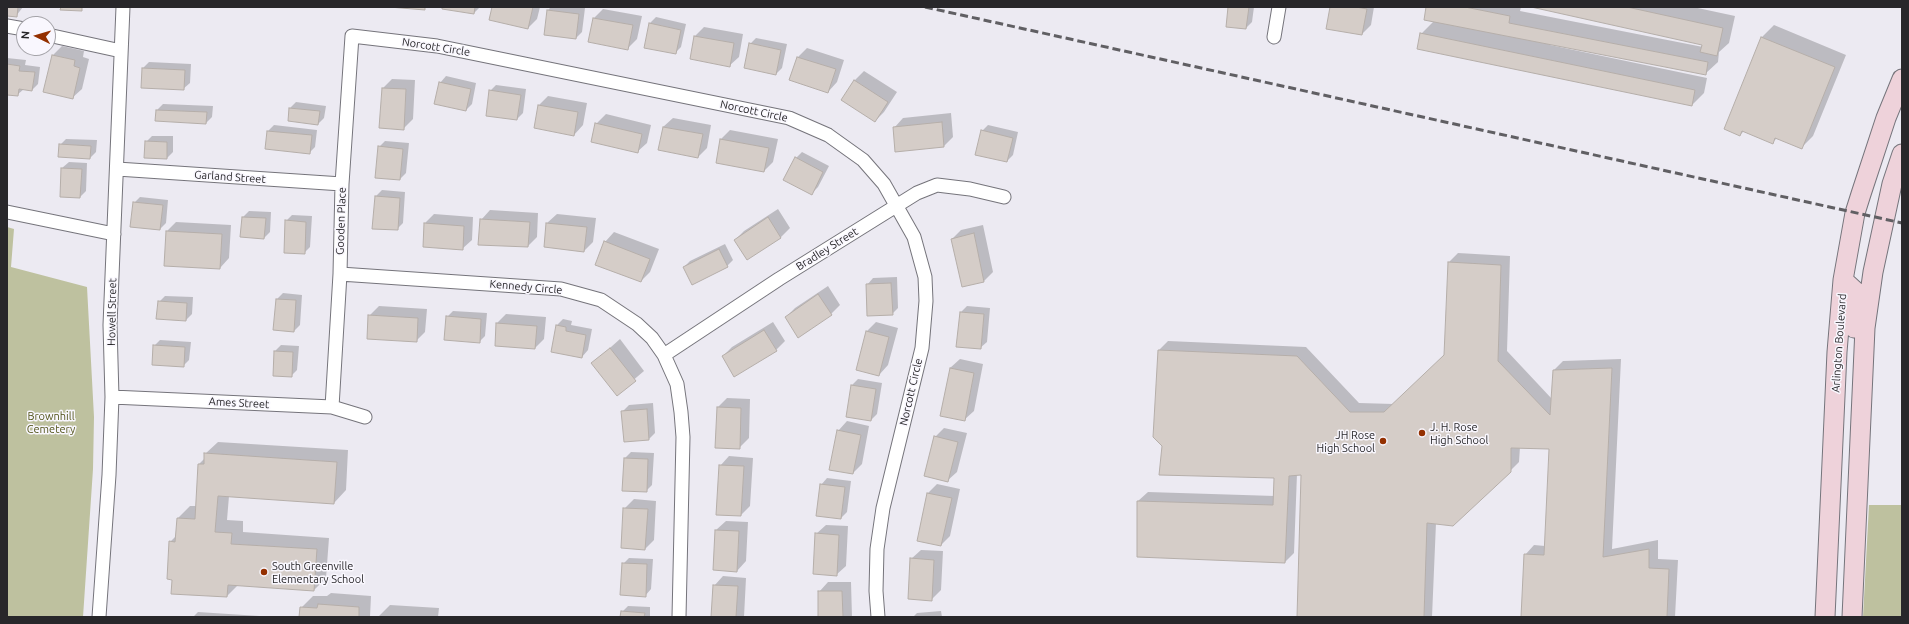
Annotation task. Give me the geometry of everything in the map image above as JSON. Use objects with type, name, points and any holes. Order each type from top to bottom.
[{"type":"main road","name":"Arlington Boulevard","points":[[1825,617],[1837,352],[1843,280],[1855,213],[1886,118],[1902,79]]},
{"type":"main road","points":[[1852,617],[1866,328],[1873,272],[1892,184],[1902,154]]},
{"type":"main road","points":[[1843,280],[1856,292],[1853,344],[1862,409]]},
{"type":"street","name":"Howell Street","points":[[99,617],[109,475],[112,396],[110,325],[123,7]]},
{"type":"street","points":[[1274,37],[1280,7]]},
{"type":"street","name":"Gooden Place","points":[[332,407],[340,274],[342,184],[352,36]]},
{"type":"street","name":"Norcott Circle","points":[[352,36],[438,46],[789,118],[828,135],[863,160],[884,184],[914,237],[925,277],[926,301],[922,348],[883,508],[878,549],[876,591],[878,617]]},
{"type":"street","points":[[56,37],[121,51]]},
{"type":"street","name":"Garland Street","points":[[117,169],[342,184]]},
{"type":"street","name":"Bradley Street","points":[[664,355],[779,279],[917,193],[937,185],[970,189],[1004,197]]},
{"type":"street","points":[[7,212],[114,234]]},
{"type":"street","name":"Kennedy Circle","points":[[340,274],[561,289],[601,300],[636,324],[652,338],[664,355],[677,384],[683,437],[679,617]]},
{"type":"street","name":"Ames Street","points":[[112,396],[332,407],[365,417]]},
{"type":"green space","name":"Brownhill Cemetery","points":[[7,227],[14,229],[11,267],[87,287],[94,417],[93,469],[83,617],[7,617]]},
{"type":"green space","points":[[1869,505],[1902,505],[1902,617],[1863,617]]},
{"type":"building","points":[[7,7],[18,7],[17,16],[7,16]]},
{"type":"building","points":[[61,7],[82,7],[82,11],[60,10]]},
{"type":"building","points":[[389,7],[425,7],[425,10]]},
{"type":"building","points":[[442,7],[475,7],[474,14],[442,9]]},
{"type":"building","points":[[492,7],[533,7],[528,29],[489,20]]},
{"type":"building","points":[[1228,7],[1249,7],[1246,29],[1226,27]]},
{"type":"building","points":[[1330,7],[1356,7],[1367,9],[1362,35],[1326,29]]},
{"type":"building","points":[[1426,7],[1465,7],[1510,16],[1509,23],[1708,62],[1706,75],[1424,20]]},
{"type":"building","points":[[1531,7],[1627,7],[1723,28],[1717,56],[1700,52],[1702,45]]},
{"type":"building","points":[[547,10],[579,14],[576,39],[544,35]]},
{"type":"building","points":[[593,18],[633,25],[628,50],[588,42]]},
{"type":"building","points":[[649,23],[681,30],[676,54],[644,48]]},
{"type":"building","points":[[1420,33],[1695,90],[1692,106],[1417,49]]},
{"type":"building","points":[[694,36],[734,43],[730,67],[690,59]]},
{"type":"building","points":[[1761,37],[1835,67],[1802,149],[1775,138],[1773,144],[1742,131],[1740,136],[1724,129]]},
{"type":"building","points":[[749,43],[781,50],[776,75],[744,68]]},
{"type":"building","points":[[52,56],[75,60],[74,66],[80,68],[73,99],[43,92]]},
{"type":"building","points":[[797,57],[836,69],[828,93],[789,80]]},
{"type":"building","points":[[7,64],[20,66],[19,71],[35,72],[32,91],[19,89],[18,96],[7,95]]},
{"type":"building","points":[[142,68],[185,70],[184,90],[141,88]]},
{"type":"building","points":[[854,80],[888,102],[875,122],[841,100]]},
{"type":"building","points":[[439,82],[471,89],[466,111],[434,104]]},
{"type":"building","points":[[382,88],[406,89],[404,130],[379,128]]},
{"type":"building","points":[[489,90],[521,95],[517,120],[486,116]]},
{"type":"building","points":[[538,105],[578,112],[574,136],[534,128]]},
{"type":"building","points":[[289,108],[320,111],[318,125],[288,121]]},
{"type":"building","points":[[156,110],[207,112],[206,124],[155,121]]},
{"type":"building","points":[[942,122],[944,147],[895,152],[893,127]]},
{"type":"building","points":[[595,123],[642,134],[638,153],[591,142]]},
{"type":"building","points":[[663,127],[703,134],[698,158],[658,150]]},
{"type":"building","points":[[981,130],[1013,138],[1007,162],[975,155]]},
{"type":"building","points":[[267,131],[312,135],[310,154],[265,149]]},
{"type":"building","points":[[720,139],[769,148],[764,172],[716,163]]},
{"type":"building","points":[[145,141],[167,142],[167,159],[144,158]]},
{"type":"building","points":[[59,144],[91,146],[90,159],[58,157]]},
{"type":"building","points":[[378,146],[403,149],[400,180],[375,178]]},
{"type":"building","points":[[795,157],[823,172],[812,195],[783,180]]},
{"type":"building","points":[[61,168],[82,169],[80,198],[60,197]]},
{"type":"building","points":[[375,196],[400,198],[398,230],[372,229]]},
{"type":"building","points":[[133,202],[163,205],[160,230],[130,227]]},
{"type":"building","points":[[242,217],[266,218],[264,239],[240,237]]},
{"type":"building","points":[[768,217],[781,238],[747,260],[734,240]]},
{"type":"building","points":[[480,219],[530,222],[528,247],[478,245]]},
{"type":"building","points":[[285,220],[306,222],[305,254],[284,253]]},
{"type":"building","points":[[424,223],[464,226],[463,250],[423,247]]},
{"type":"building","points":[[546,223],[587,227],[584,252],[544,247]]},
{"type":"building","points":[[166,231],[222,234],[220,269],[164,266]]},
{"type":"building","points":[[974,233],[984,282],[962,287],[951,239]]},
{"type":"building","points":[[604,241],[650,259],[641,282],[595,265]]},
{"type":"building","points":[[719,249],[728,267],[692,285],[683,267]]},
{"type":"building","name":"JH Rose High School","points":[[1448,262],[1501,265],[1498,361],[1550,415],[1553,370],[1612,368],[1603,557],[1649,549],[1649,568],[1669,569],[1667,617],[1521,617],[1524,554],[1544,555],[1549,449],[1511,448],[1511,472],[1453,526],[1427,523],[1424,617],[1297,617],[1301,475],[1289,476],[1285,563],[1137,557],[1137,501],[1273,505],[1274,478],[1159,475],[1162,446],[1153,437],[1158,350],[1297,356],[1350,412],[1384,412],[1444,355]]},
{"type":"building","points":[[891,283],[893,315],[867,316],[866,284]]},
{"type":"building","points":[[818,294],[832,315],[798,338],[785,317]]},
{"type":"building","points":[[276,299],[296,300],[294,332],[273,330]]},
{"type":"building","points":[[158,301],[187,303],[186,321],[156,319]]},
{"type":"building","points":[[960,312],[984,314],[981,349],[956,347]]},
{"type":"building","points":[[368,315],[418,318],[417,342],[367,339]]},
{"type":"building","points":[[446,316],[481,319],[480,343],[444,340]]},
{"type":"building","points":[[496,323],[537,326],[535,349],[495,346]]},
{"type":"building","points":[[556,325],[566,327],[566,331],[586,335],[582,358],[551,352]]},
{"type":"building","points":[[764,330],[777,351],[734,377],[722,356]]},
{"type":"building","points":[[866,331],[889,337],[879,376],[856,370]]},
{"type":"building","points":[[153,345],[185,347],[184,367],[152,365]]},
{"type":"building","points":[[610,348],[636,381],[617,396],[591,363]]},
{"type":"building","points":[[274,351],[293,352],[292,377],[273,376]]},
{"type":"building","points":[[950,368],[974,373],[965,421],[940,416]]},
{"type":"building","points":[[851,385],[876,389],[871,421],[846,417]]},
{"type":"building","points":[[717,407],[741,408],[740,449],[715,448]]},
{"type":"building","points":[[647,409],[649,440],[624,442],[621,411]]},
{"type":"building","points":[[837,430],[861,435],[853,474],[829,470]]},
{"type":"building","points":[[934,436],[958,442],[948,482],[924,476]]},
{"type":"building","points":[[204,453],[337,462],[334,504],[218,496],[215,532],[232,533],[231,544],[317,549],[314,591],[228,585],[227,597],[171,594],[172,580],[167,579],[169,541],[175,542],[177,518],[195,519],[198,464],[204,464]]},
{"type":"building","points":[[624,458],[648,459],[647,492],[622,491]]},
{"type":"building","points":[[719,465],[744,466],[741,516],[716,515]]},
{"type":"building","points":[[820,484],[845,487],[841,519],[816,516]]},
{"type":"building","points":[[927,493],[952,498],[941,546],[917,541]]},
{"type":"building","points":[[623,508],[648,509],[645,550],[621,548]]},
{"type":"building","points":[[715,530],[739,531],[737,572],[713,570]]},
{"type":"building","points":[[815,533],[839,535],[837,576],[813,574]]},
{"type":"building","points":[[910,558],[934,560],[932,601],[908,599]]},
{"type":"building","points":[[622,563],[647,564],[646,597],[620,595]]},
{"type":"building","points":[[713,585],[738,586],[736,617],[711,617]]},
{"type":"building","points":[[818,591],[842,591],[843,617],[818,617]]},
{"type":"building","points":[[318,604],[359,607],[359,617],[299,617],[300,607],[317,608]]},
{"type":"building","points":[[621,611],[645,613],[644,617],[620,617]]},
{"type":"railway","points":[[925,7],[1902,223]]},
{"type":"place","name":"J. H. Rose High School","points":[[1422,433]]},
{"type":"place","name":"JH Rose High School","points":[[1383,441]]},
{"type":"place","name":"South Greenville Elementary School","points":[[264,572]]}]
